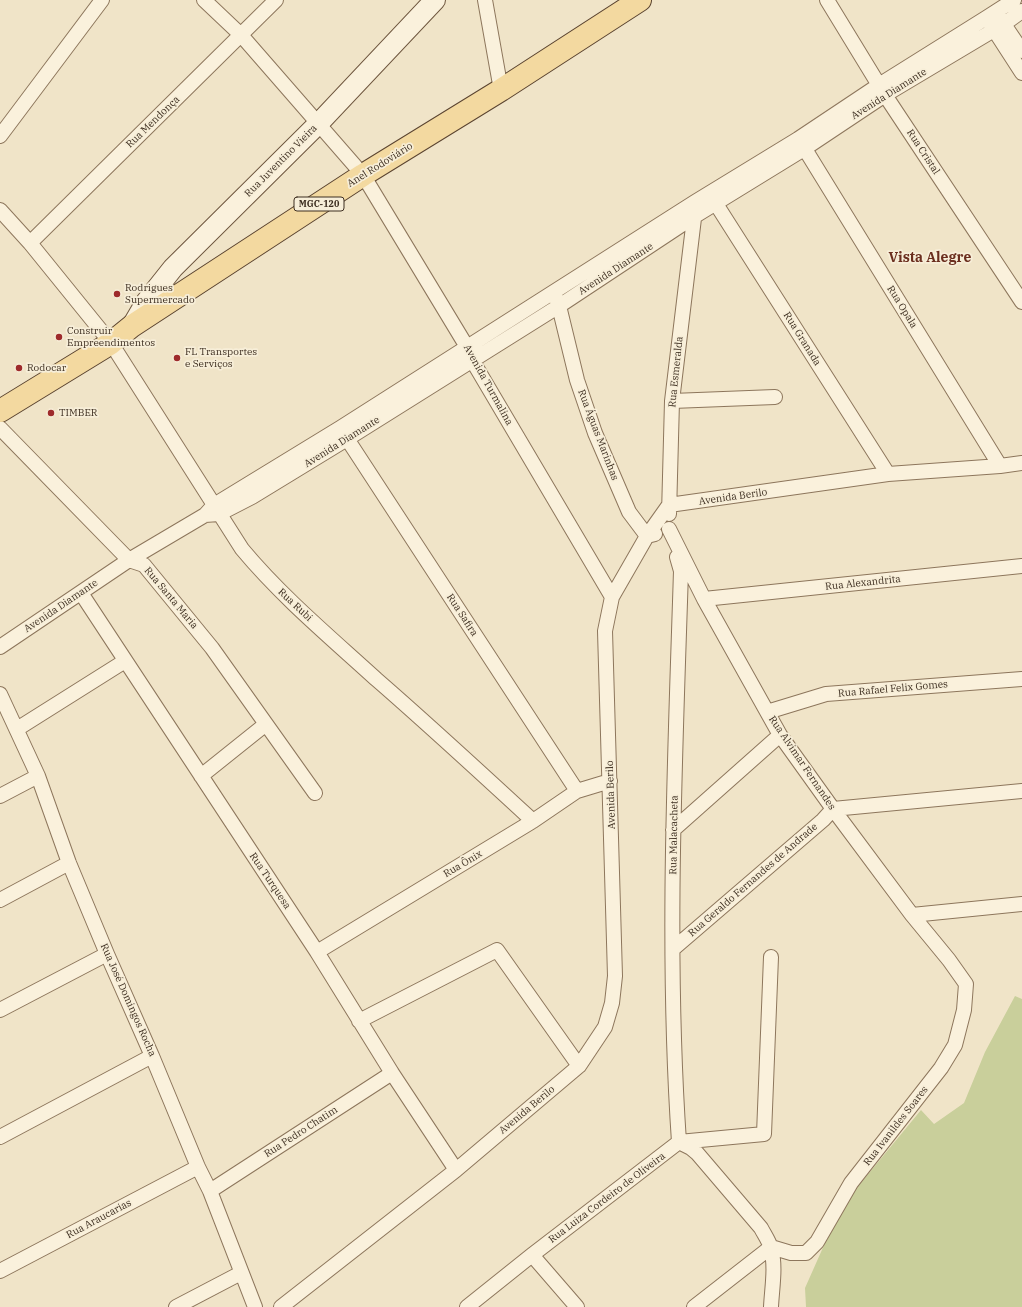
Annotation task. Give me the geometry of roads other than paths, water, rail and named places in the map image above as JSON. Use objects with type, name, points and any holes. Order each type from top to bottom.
[{"type":"main road","name":"Anel Rodoviário","points":[[0,412],[111,343],[132,326],[363,175],[501,90],[640,0]]},
{"type":"street","points":[[0,136],[102,0]]},
{"type":"street","name":"Avenida Turmalina","points":[[204,0],[241,36],[320,123],[363,175],[467,347],[472,360],[612,597]]},
{"type":"street","name":"Rua Mendonça","points":[[30,243],[276,0]]},
{"type":"street","name":"Rua Juventino Vieira","points":[[132,326],[146,302],[173,268],[320,123],[435,0]]},
{"type":"street","points":[[485,0],[501,90]]},
{"type":"street","name":"Rua Cristal","points":[[827,0],[882,90],[1022,302]]},
{"type":"street","name":"Avenida Diamante","points":[[995,21],[1014,0]]},
{"type":"street","name":"Avenida Diamante","points":[[344,433],[472,360],[559,306],[695,216],[713,199],[801,144],[882,90],[995,21],[1022,11]]},
{"type":"street","points":[[995,21],[1022,51]]},
{"type":"street","points":[[995,21],[1022,73]]},
{"type":"street","name":"Rua Opala","points":[[801,144],[1000,466]]},
{"type":"street","name":"Avenida Diamante","points":[[0,647],[130,560],[213,511],[252,497],[467,347],[695,202],[713,199]]},
{"type":"street","name":"Rua Granada","points":[[713,199],[888,474]]},
{"type":"street","name":"Rua Esmeralda","points":[[669,529],[672,401],[695,216],[695,202]]},
{"type":"street","name":"Rua Rubi","points":[[0,210],[30,243],[111,343],[213,511],[242,549],[274,586],[301,612],[443,737],[533,821]]},
{"type":"street","name":"Rua Águas Marinhas","points":[[553,292],[559,306],[577,380],[595,433],[629,512],[647,536]]},
{"type":"street","points":[[672,401],[775,397]]},
{"type":"street","name":"Rua Santa Maria","points":[[0,428],[130,560],[144,565],[212,648],[315,793]]},
{"type":"street","name":"Rua Safira","points":[[344,433],[577,791]]},
{"type":"street","name":"Avenida Berilo","points":[[281,1307],[456,1170],[579,1066],[605,1027],[612,1003],[615,976],[605,631],[612,597],[647,536],[669,505],[888,474],[1022,463]]},
{"type":"street","points":[[647,536],[669,529]]},
{"type":"street","name":"Rua Alvimar Fernandes","points":[[669,529],[704,599],[780,735],[832,809],[912,915],[950,960]]},
{"type":"street","name":"Rua Malacacheta","points":[[669,529],[681,571],[673,830],[674,1035],[679,1142]]},
{"type":"street","name":"Rua Alexandrita","points":[[704,599],[1022,566]]},
{"type":"street","name":"Rua Turquesa","points":[[81,593],[317,952],[392,1073],[456,1170]]},
{"type":"street","points":[[17,729],[125,661]]},
{"type":"street","name":"Rua Rafael Felix Gomes","points":[[767,712],[826,694],[1022,679]]},
{"type":"street","name":"Rua José Domingos Rocha","points":[[0,694],[38,776],[69,863],[198,1167],[210,1191],[255,1307]]},
{"type":"street","points":[[201,776],[266,724]]},
{"type":"street","points":[[673,830],[780,735]]},
{"type":"street","points":[[0,796],[38,776]]},
{"type":"street","name":"Rua Ônix","points":[[317,952],[533,821],[577,791],[610,781]]},
{"type":"street","points":[[832,809],[1022,791]]},
{"type":"street","name":"Rua Geraldo Fernandes de Andrade","points":[[673,949],[823,820],[832,809]]},
{"type":"street","points":[[0,900],[69,863]]},
{"type":"street","points":[[912,915],[1022,904]]},
{"type":"street","points":[[359,1020],[497,950],[579,1066]]},
{"type":"street","points":[[0,1010],[107,954]]},
{"type":"street","points":[[679,1142],[764,1134],[771,957]]},
{"type":"street","name":"Rua Ivanildes Soares","points":[[771,1247],[791,1253],[806,1253],[817,1242],[851,1183],[942,1068],[955,1045],[964,1010],[966,984],[950,960]]},
{"type":"street","points":[[0,1137],[152,1056]]},
{"type":"street","name":"Rua Pedro Chatim","points":[[210,1191],[392,1073]]},
{"type":"street","points":[[679,1142],[697,1153],[761,1228],[771,1247],[774,1270],[771,1307]]},
{"type":"street","name":"Rua Luiza Cordeiro de Oliveira","points":[[467,1307],[679,1142]]},
{"type":"street","name":"Rua Araucarias","points":[[0,1271],[198,1167]]},
{"type":"street","points":[[694,1307],[771,1247]]},
{"type":"street","points":[[532,1255],[576,1307]]},
{"type":"street","points":[[176,1307],[241,1273]]},
{"type":"place","name":"Rodrigues Supermercado","points":[[117,294]]},
{"type":"place","name":"Construir Empreendimentos","points":[[59,337]]},
{"type":"place","name":"FL Transportes e Serviços","points":[[177,358]]},
{"type":"place","name":"Rodocar","points":[[19,368]]},
{"type":"place","name":"TIMBER","points":[[51,413]]},
{"type":"district","name":"Vista Alegre","points":[[930,258]]}]
